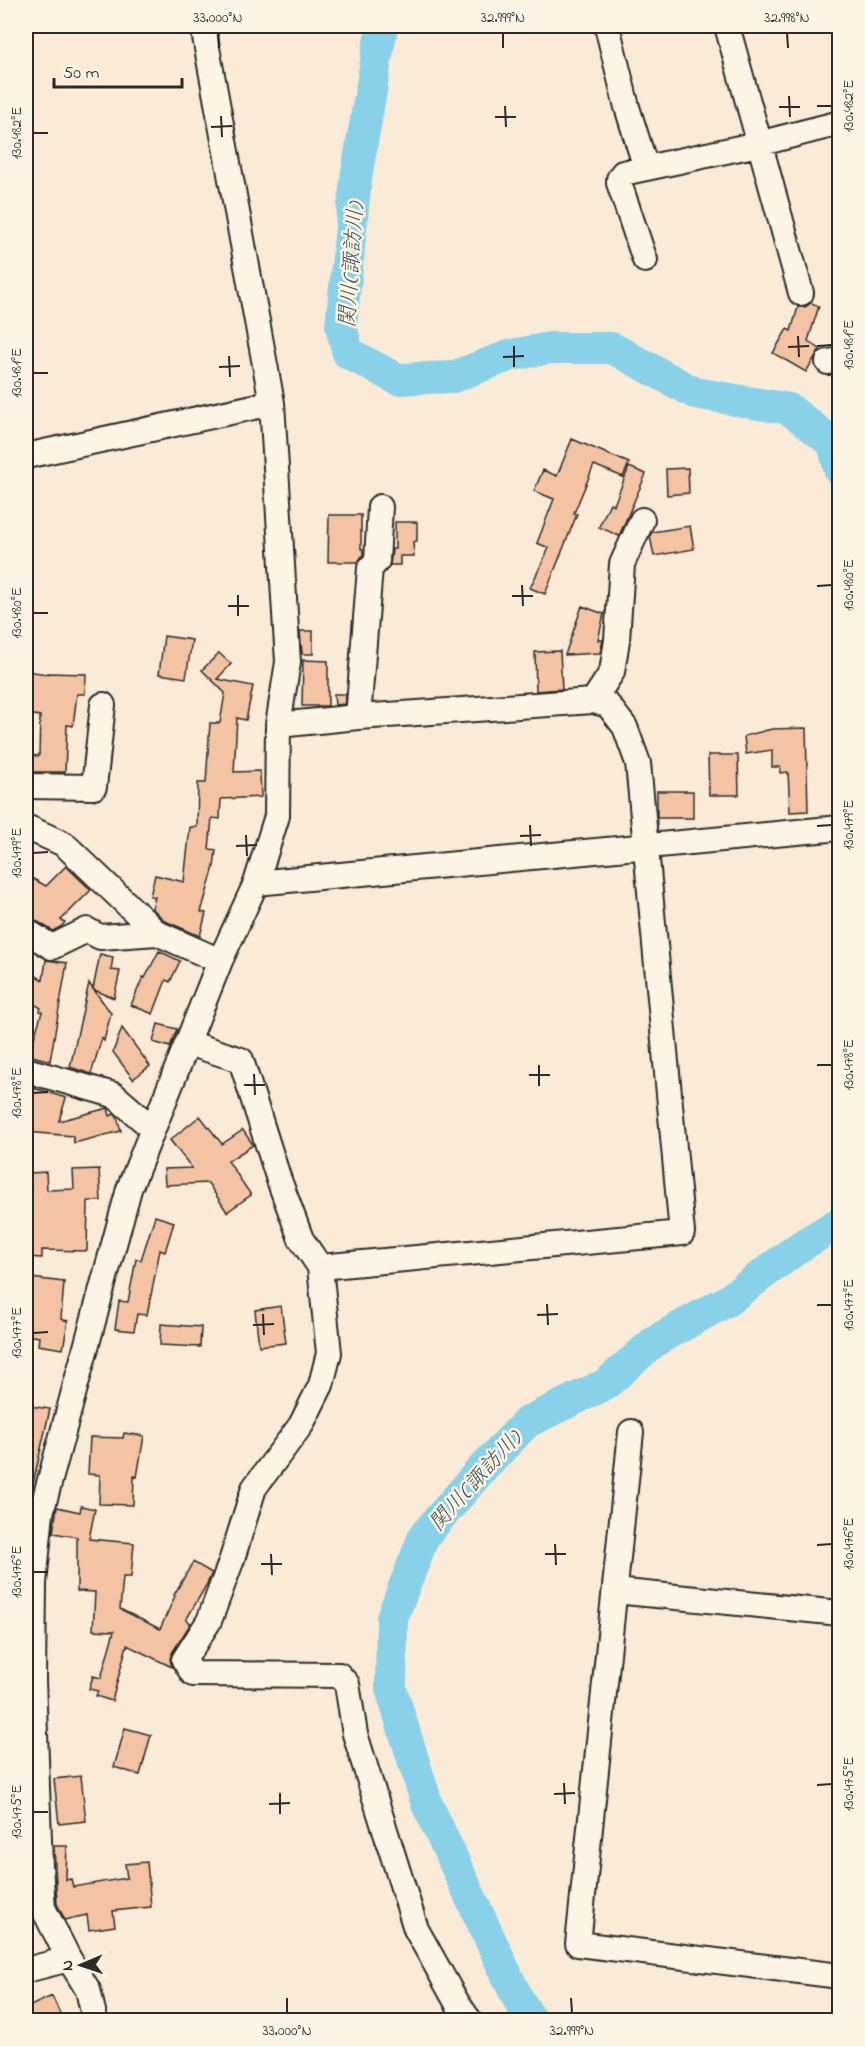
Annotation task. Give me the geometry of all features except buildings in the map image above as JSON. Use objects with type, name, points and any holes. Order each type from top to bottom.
[{"type":"street","points":[[95,2020],[88,1990],[43,1908],[33,1871],[33,1509],[129,1189],[220,960],[256,884],[277,816],[278,725],[288,662],[272,403],[203,26]]},
{"type":"street","points":[[607,26],[627,107],[646,168]]},
{"type":"street","points":[[727,26],[801,293]]},
{"type":"street","points":[[645,260],[619,179],[623,173],[758,144],[840,123]]},
{"type":"street","points":[[26,456],[272,403]]},
{"type":"street","points":[[358,717],[370,568],[377,561],[380,507]]},
{"type":"street","points":[[593,701],[612,672],[617,640],[622,564],[642,520]]},
{"type":"street","points":[[278,725],[358,717],[593,701],[608,705],[625,727],[638,763],[682,1233],[320,1267]]},
{"type":"street","points":[[26,786],[94,788],[103,705]]},
{"type":"street","points":[[26,827],[64,844],[157,933],[220,960]]},
{"type":"street","points":[[256,884],[840,828]]},
{"type":"street","points":[[26,931],[52,947],[87,930],[100,937],[157,933]]},
{"type":"street","points":[[188,1043],[241,1060],[279,1180],[301,1239],[320,1267],[329,1353],[321,1385],[301,1425],[254,1488],[209,1621],[184,1660],[193,1674],[339,1675],[347,1684],[356,1734],[416,1929],[469,2020]]},
{"type":"street","points":[[26,1074],[114,1095],[153,1129]]},
{"type":"street","points":[[632,1432],[578,1944],[840,1976]]},
{"type":"street","points":[[615,1591],[840,1613]]},
{"type":"street","points":[[26,1970],[69,1959]]},
{"type":"waterway","name":"関川(諏訪川)","points":[[382,26],[356,178],[341,326],[348,353],[397,379],[453,377],[511,355],[550,348],[612,348],[695,393],[789,409],[833,443],[840,471]]},
{"type":"waterway","name":"関川(諏訪川)","points":[[531,2020],[517,1997],[427,1804],[391,1689],[392,1618],[424,1536],[479,1472],[527,1422],[606,1384],[655,1341],[727,1301],[798,1248],[840,1222]]}]
